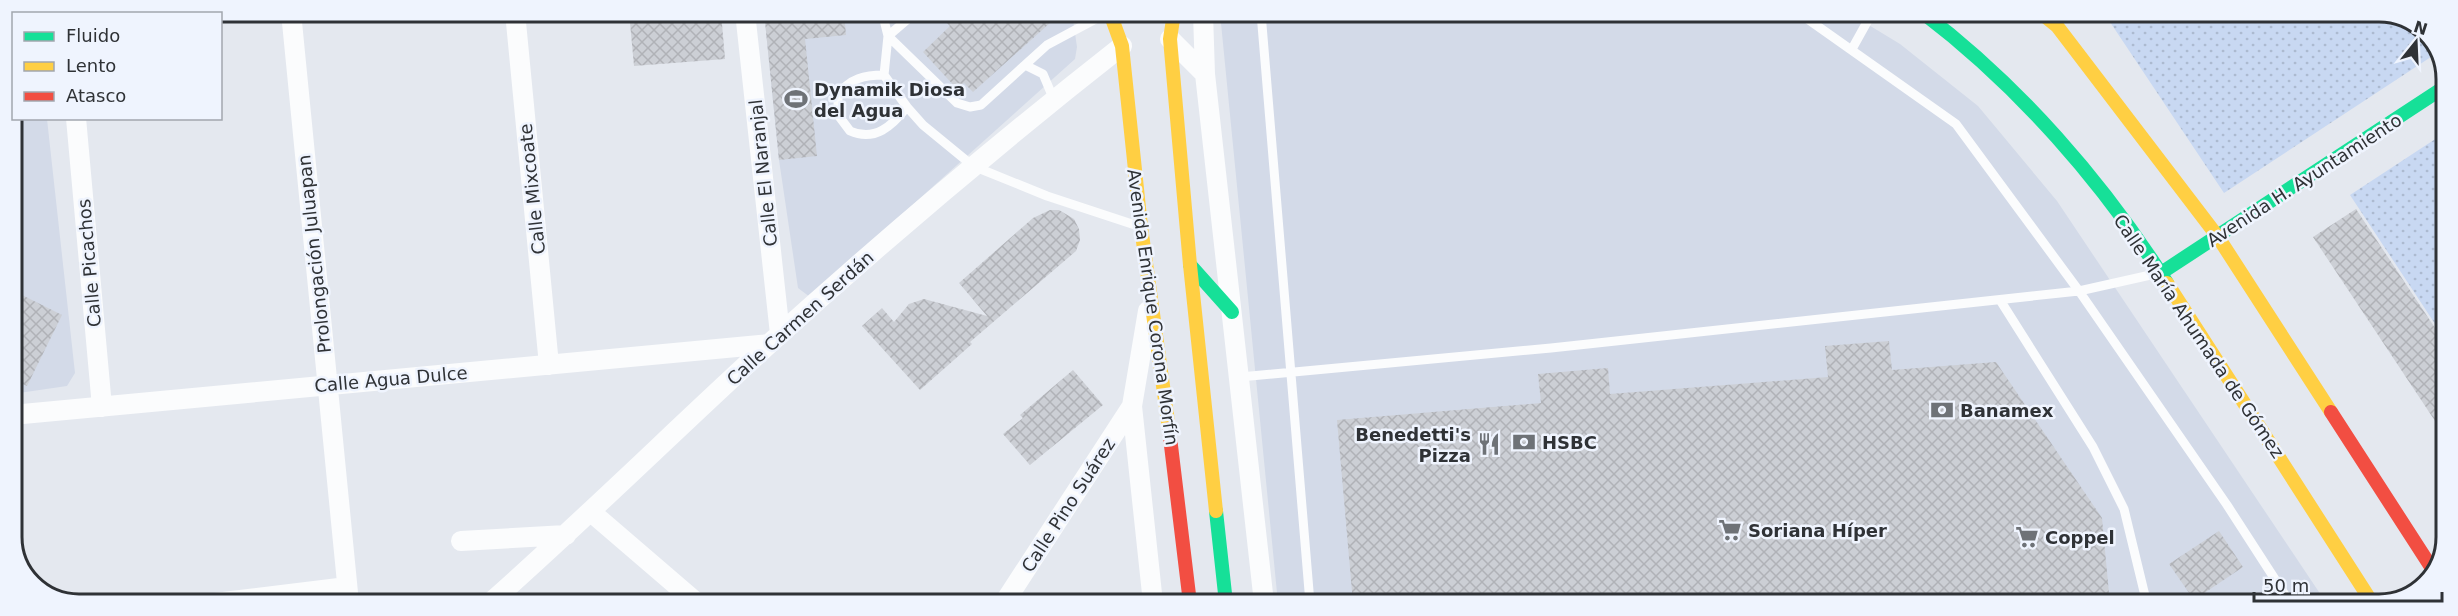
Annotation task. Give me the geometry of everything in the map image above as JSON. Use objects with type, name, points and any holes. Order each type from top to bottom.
[{"type":"main road","name":"Avenida Enrique Corona Morfín","points":[[1113,22],[1122,46],[1141,227],[1167,405],[1189,594]]},
{"type":"main road","name":"Avenida Enrique Corona Morfín","points":[[1173,22],[1170,39],[1190,265],[1225,594]]},
{"type":"main road","name":"Calle María Ahumada de Gómez","points":[[1935,22],[1972,50],[2043,122],[2113,207],[2161,273],[2367,594]]},
{"type":"main road","points":[[2055,22],[2218,237],[2429,563]]},
{"type":"main road","name":"Avenida H. Ayuntamiento","points":[[2161,273],[2435,93]]},
{"type":"main road","points":[[1190,265],[1232,312]]},
{"type":"street","name":"Prolongación Juluapan","points":[[292,22],[348,594]]},
{"type":"street","name":"Calle Mixcoate","points":[[516,22],[549,365]]},
{"type":"street","name":"Calle El Naranjal","points":[[747,22],[775,339]]},
{"type":"street","points":[[1203,22],[1205,74],[1263,594]]},
{"type":"street","points":[[1170,39],[1205,74]]},
{"type":"street","name":"Calle Carmen Serdán","points":[[500,594],[775,339],[974,166],[1122,46]]},
{"type":"street","name":"Calle Picachos","points":[[76,120],[102,406]]},
{"type":"street","points":[[1150,297],[1132,406],[1152,594]]},
{"type":"street","name":"Calle Agua Dulce","points":[[23,414],[549,365],[775,339]]},
{"type":"street","name":"Calle Pino Suárez","points":[[1010,594],[1132,406]]},
{"type":"street","points":[[591,512],[687,594]]},
{"type":"street","points":[[461,541],[566,535]]},
{"type":"lane","points":[[884,22],[888,36],[884,75],[907,107],[923,124],[974,166],[1047,196],[1141,227]]},
{"type":"lane","points":[[888,36],[904,22]]},
{"type":"lane","points":[[888,36],[957,103],[970,108],[981,105],[1047,45],[1092,22]]},
{"type":"lane","points":[[1262,22],[1309,594]]},
{"type":"lane","points":[[1813,22],[1956,124],[2079,291],[2227,505],[2285,594]]},
{"type":"lane","points":[[1852,49],[1867,22]]},
{"type":"lane","points":[[1025,65],[1043,74],[1054,99]]},
{"type":"lane","points":[[884,75],[864,76],[844,87],[837,105],[843,124],[850,131],[869,135],[893,124],[907,107]]},
{"type":"lane","points":[[1240,377],[1291,374],[2000,300],[2079,291],[2161,273]]},
{"type":"lane","points":[[2000,300],[2093,447],[2109,478],[2124,509],[2145,594]]},
{"type":"shaded area","points":[[765,22],[1073,22],[1077,47],[1075,59],[810,297],[798,288],[779,160]]},
{"type":"shaded area","points":[[1221,22],[1864,22],[1900,44],[1978,106],[2057,201],[2320,594],[1277,594]]},
{"type":"shaded area","points":[[2110,22],[2378,22],[2407,30],[2428,51],[2431,57],[2224,193]]},
{"type":"shaded area","points":[[22,120],[47,120],[75,373],[67,386],[23,392]]},
{"type":"shaded area","points":[[2435,139],[2436,325],[2350,195]]},
{"type":"building","points":[[630,22],[722,22],[725,59],[634,66]]},
{"type":"building","points":[[765,22],[845,22],[846,35],[805,39],[817,156],[779,160]]},
{"type":"building","points":[[1051,22],[973,92],[964,83],[957,89],[923,52],[950,26],[947,23]]},
{"type":"building","points":[[2356,209],[2436,329],[2436,422],[2313,237]]},
{"type":"building","points":[[1050,210],[1059,210],[1074,219],[1079,229],[1080,240],[1076,251],[970,342],[972,344],[920,390],[862,326],[882,308],[894,322],[909,304],[924,299],[987,316],[959,283],[1033,218]]},
{"type":"building","points":[[22,295],[62,315],[27,386],[23,384]]},
{"type":"building","name":"Soriana Híper","points":[[1889,341],[1892,370],[1996,362],[2102,518],[2109,594],[1352,594],[1337,420],[1541,403],[1538,374],[1608,368],[1610,394],[1828,377],[1825,346]]},
{"type":"building","points":[[1073,370],[1103,405],[1030,465],[1003,434],[1023,418],[1020,415]]},
{"type":"building","points":[[2219,531],[2243,567],[2203,594],[2190,594],[2169,564]]},
{"type":"traffic: fast","points":[[1934,22],[1992,72],[2057,137],[2115,208],[2167,283]]},
{"type":"traffic: fast","points":[[2161,273],[2435,93]]},
{"type":"traffic: fast","points":[[1190,265],[1232,312]]},
{"type":"traffic: fast","points":[[1216,511],[1225,594]]},
{"type":"traffic: slow","points":[[1113,22],[1122,46],[1141,227],[1169,429]]},
{"type":"traffic: slow","points":[[1173,22],[1170,39],[1190,265],[1216,511]]},
{"type":"traffic: slow","points":[[2052,22],[2218,237],[2331,412]]},
{"type":"traffic: slow","points":[[2167,283],[2367,594]]},
{"type":"traffic: jam","points":[[2331,412],[2429,563]]},
{"type":"traffic: jam","points":[[1169,429],[1189,594]]},
{"type":"place","name":"Dynamik Diosa del Agua","points":[[796,99]]},
{"type":"place","name":"Banamex","points":[[1942,410]]},
{"type":"place","name":"HSBC","points":[[1524,442]]},
{"type":"place","name":"Benedetti's Pizza","points":[[1489,444]]},
{"type":"place","name":"Soriana Híper","points":[[1730,530]]},
{"type":"place","name":"Coppel","points":[[2027,537]]}]
